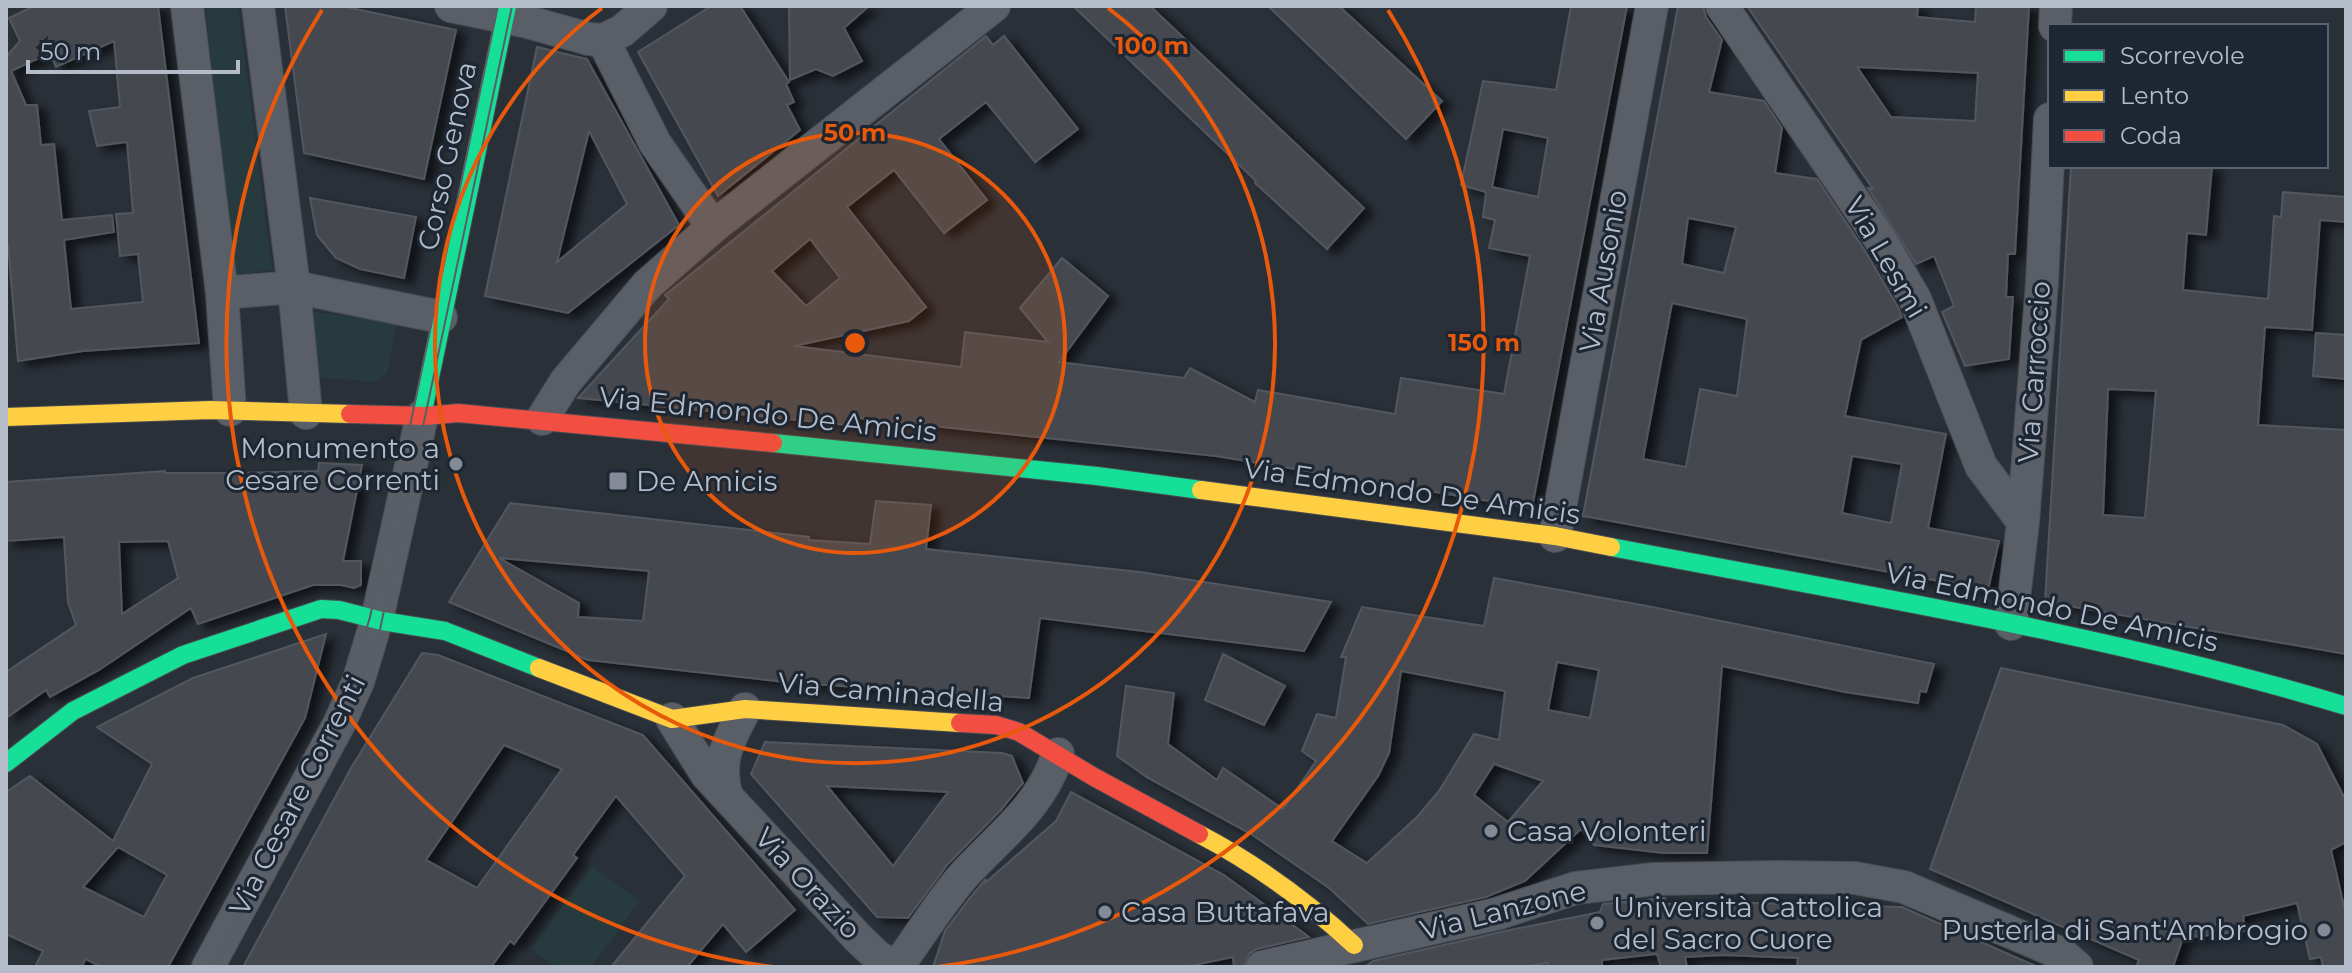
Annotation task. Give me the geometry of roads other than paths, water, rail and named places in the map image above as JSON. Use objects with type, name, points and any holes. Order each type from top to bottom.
[{"type":"street","points":[[187,6],[222,293],[230,410]]},
{"type":"street","points":[[6,417],[230,410],[306,413],[294,287],[258,6]]},
{"type":"street","points":[[451,6],[506,12],[603,40],[622,31],[651,6]]},
{"type":"street","points":[[542,419],[566,381],[647,285],[713,227],[994,6]]},
{"type":"street","name":"Via Ausonio","points":[[1555,536],[1652,6]]},
{"type":"street","name":"Via Lesmi","points":[[1722,6],[1902,275],[1939,357],[1981,466],[2023,522]]},
{"type":"street","name":"Corso Genova","points":[[422,416],[506,12]]},
{"type":"street","points":[[603,40],[655,143],[713,227]]},
{"type":"street","name":"Via Carroccio","points":[[2011,624],[2023,522],[2042,283],[2048,160]]},
{"type":"street","points":[[222,293],[294,287],[441,317]]},
{"type":"street","name":"Via Edmondo De Amicis","points":[[306,413],[366,412],[422,416],[458,413],[542,419],[1097,476],[1555,536],[2011,624],[2273,684],[2346,706]]},
{"type":"street","name":"Via Cesare Correnti","points":[[208,967],[339,724],[358,682],[377,619],[422,416]]},
{"type":"street","name":"Via Caminadella","points":[[6,763],[73,711],[183,655],[321,609],[339,610],[445,631],[672,719],[745,709],[996,725],[1019,732],[1094,777],[1237,854],[1314,908],[1354,945]]},
{"type":"street","points":[[726,794],[721,774],[722,759],[745,709]]},
{"type":"street","name":"Via Orazio","points":[[672,719],[707,775],[858,938],[878,957],[896,967]]},
{"type":"street","points":[[896,967],[962,877],[1024,816],[1043,788],[1058,754]]},
{"type":"street","name":"Via Lanzone","points":[[1262,967],[1496,914],[1576,888],[1654,879],[1855,878],[1904,887],[2062,954],[2072,963]]},
{"type":"tram line","points":[[319,745],[354,671],[370,617],[498,6]]},
{"type":"tram line","points":[[213,967],[346,719],[378,639],[512,6]]},
{"type":"place","name":"Monumento a Cesare Correnti","points":[[456,464]]},
{"type":"place","name":"De Amicis","points":[[618,481]]},
{"type":"place","name":"Casa Volonteri","points":[[1491,831]]},
{"type":"place","name":"Casa Buttafava","points":[[1105,912]]},
{"type":"place","name":"Università Cattolica del Sacro Cuore","points":[[1597,923]]},
{"type":"place","name":"Pusterla di Sant'Ambrogio","points":[[2324,930]]}]
